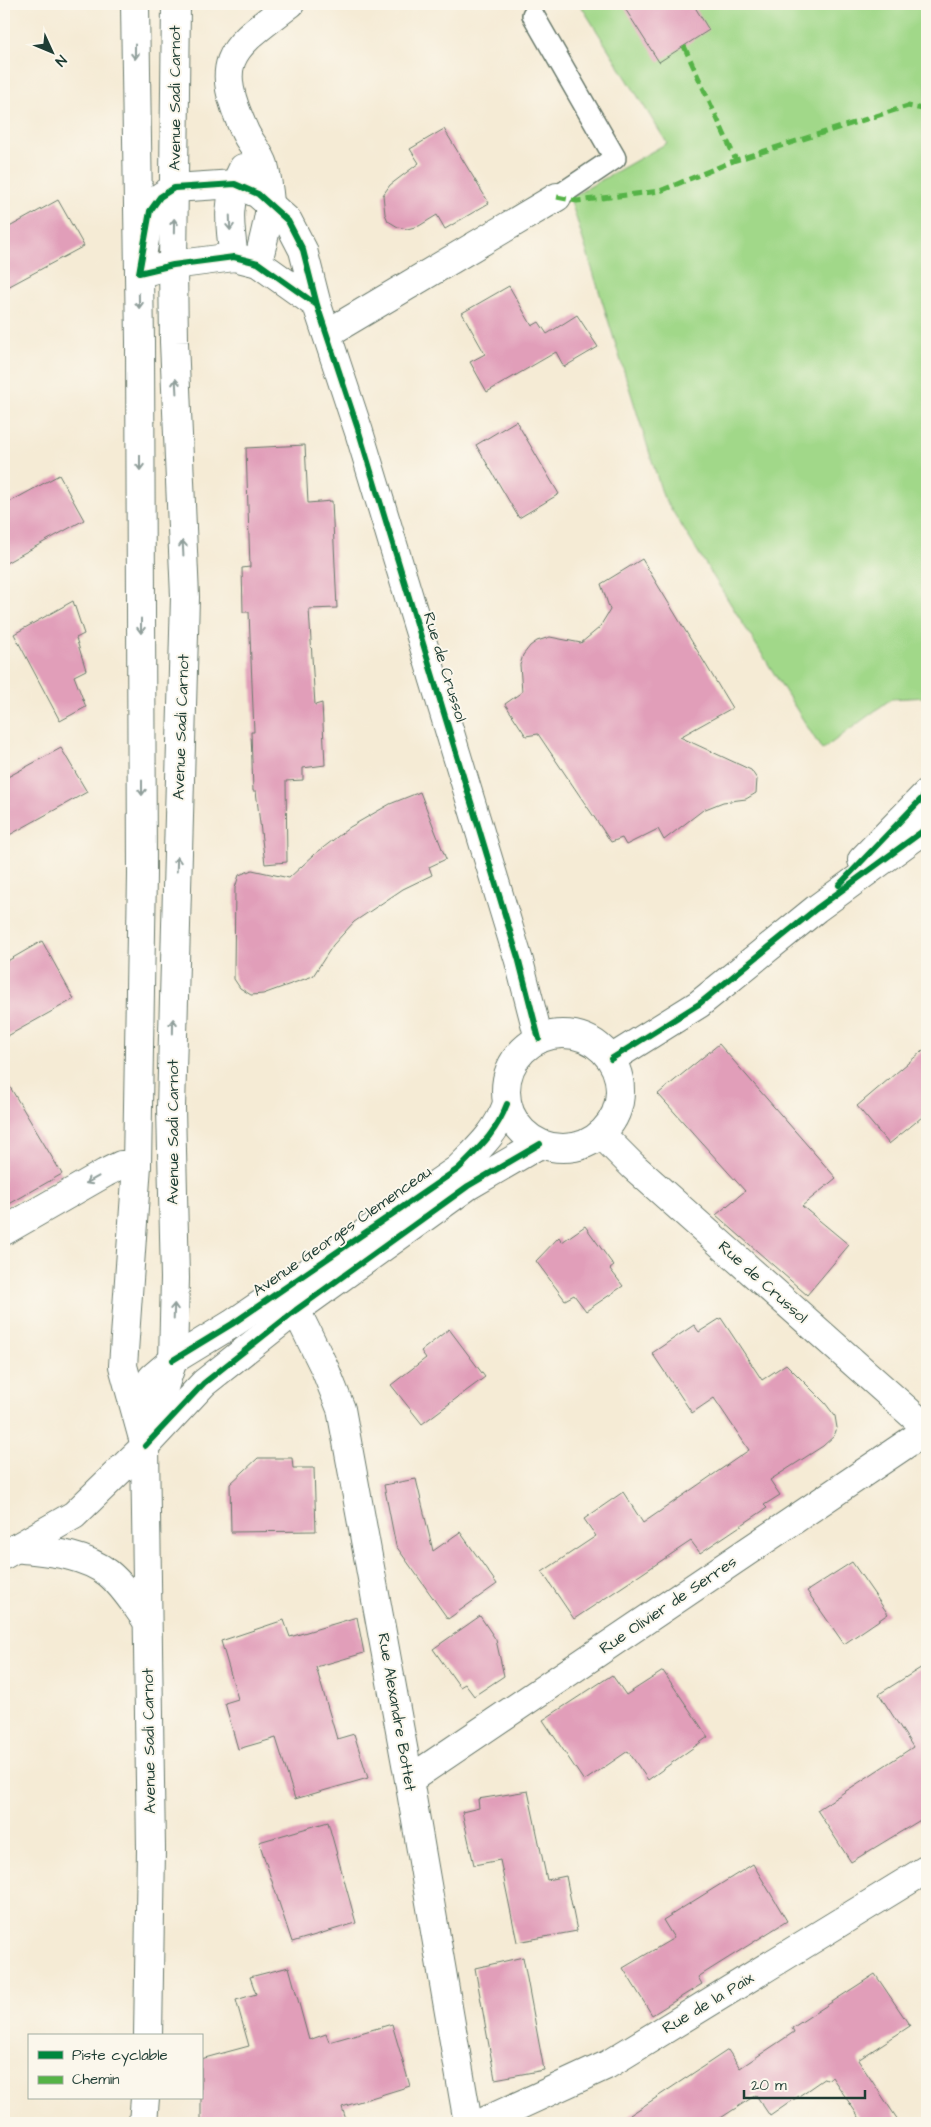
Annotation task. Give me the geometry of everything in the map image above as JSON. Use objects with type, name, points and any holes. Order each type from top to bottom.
[{"type":"street","name":"Avenue Sadi Carnot","points":[[135,4],[139,273],[142,874],[137,1165],[122,1366],[145,1446],[151,1849],[148,2034]]},
{"type":"street","name":"Avenue Sadi Carnot","points":[[145,1446],[173,1360],[175,1278],[171,1108],[186,597],[174,342],[176,4]]},
{"type":"street","points":[[246,260],[270,204],[263,164],[250,143],[230,90],[228,74],[231,59],[242,40],[290,4]]},
{"type":"street","points":[[250,143],[247,162],[235,184],[229,221],[246,260],[317,305]]},
{"type":"street","points":[[137,182],[145,238],[157,256],[173,265]]},
{"type":"street","name":"Rue de Crussol","points":[[174,188],[235,184],[258,194],[288,221],[303,250],[317,305],[328,333],[519,961],[539,1039]]},
{"type":"street","points":[[174,188],[160,197],[150,211],[139,273],[173,265],[246,260]]},
{"type":"street","points":[[328,333],[557,197]]},
{"type":"street","points":[[816,908],[927,793]]},
{"type":"street","points":[[611,1059],[699,1004],[816,908],[927,828]]},
{"type":"street","points":[[555,1034],[571,1034],[587,1038],[601,1047],[611,1059],[619,1078],[620,1099],[614,1118],[601,1134],[582,1146],[561,1148],[540,1144],[525,1134],[514,1120],[507,1104],[506,1084],[512,1066],[523,1050],[539,1039],[555,1034]]},
{"type":"street","name":"Avenue Georges Clemenceau","points":[[173,1360],[232,1324],[450,1174],[489,1139],[500,1122],[507,1104]]},
{"type":"street","name":"Rue de Crussol","points":[[601,1134],[640,1172],[927,1429]]},
{"type":"street","points":[[10,1552],[74,1515],[145,1446],[204,1383],[296,1310],[468,1186],[540,1144]]},
{"type":"street","points":[[4,1231],[121,1165],[137,1165]]},
{"type":"street","name":"Rue Alexandre Bottet","points":[[296,1310],[325,1369],[341,1409],[409,1780],[468,2123]]},
{"type":"street","name":"Rue Olivier de Serres","points":[[409,1780],[927,1429]]},
{"type":"street","points":[[10,1552],[56,1553],[86,1560],[108,1573],[124,1590],[147,1621]]},
{"type":"street","name":"Rue de la Paix","points":[[481,2123],[607,2065],[927,1869]]},
{"type":"street","points":[[144,2123],[145,2100]]},
{"type":"lane","points":[[533,15],[615,158],[557,197]]},
{"type":"green space","points":[[580,4],[927,4],[927,697],[891,699],[822,750],[663,496],[570,198],[667,143]]},
{"type":"building","points":[[622,4],[693,4],[709,30],[659,62]]},
{"type":"building","points":[[444,129],[489,203],[445,229],[437,215],[419,226],[407,229],[398,227],[388,221],[385,214],[383,195],[390,185],[419,163],[410,149]]},
{"type":"building","points":[[58,200],[84,246],[4,289],[4,230]]},
{"type":"building","points":[[509,286],[532,326],[539,322],[547,334],[577,315],[598,347],[564,367],[556,352],[487,392],[470,362],[485,354],[462,313]]},
{"type":"building","points":[[516,421],[559,494],[519,518],[476,445]]},
{"type":"building","points":[[305,445],[308,503],[332,501],[337,608],[309,609],[315,705],[322,703],[325,765],[303,768],[303,780],[286,781],[287,862],[265,864],[256,791],[253,791],[251,732],[254,732],[249,612],[243,612],[242,568],[250,567],[246,448]]},
{"type":"building","points":[[59,475],[84,520],[4,564],[4,505]]},
{"type":"building","points":[[642,559],[732,708],[680,737],[751,770],[757,779],[756,793],[746,799],[723,802],[703,810],[664,840],[658,829],[626,845],[622,838],[611,842],[538,734],[526,736],[505,704],[522,692],[520,665],[523,655],[530,646],[537,641],[550,637],[581,643],[599,628],[610,610],[601,584]]},
{"type":"building","points":[[73,601],[84,634],[76,638],[86,670],[74,676],[86,707],[60,721],[14,634]]},
{"type":"building","points":[[61,748],[87,792],[4,838],[4,779]]},
{"type":"building","points":[[420,792],[446,859],[429,867],[432,875],[403,889],[354,922],[333,945],[313,976],[263,994],[251,995],[240,988],[234,979],[235,888],[239,875],[252,870],[289,878],[315,854],[350,827],[390,804]]},
{"type":"building","points":[[42,941],[74,999],[4,1038],[4,963]]},
{"type":"building","points":[[719,1044],[836,1178],[802,1206],[849,1245],[807,1295],[716,1215],[745,1191],[658,1094]]},
{"type":"building","points":[[927,1047],[927,1113],[889,1144],[857,1106]]},
{"type":"building","points":[[4,1077],[62,1174],[4,1207]]},
{"type":"building","points":[[585,1226],[614,1266],[610,1269],[623,1286],[586,1311],[574,1295],[565,1300],[536,1261],[559,1237],[562,1242]]},
{"type":"building","points":[[721,1318],[762,1380],[786,1364],[825,1403],[835,1416],[837,1428],[834,1436],[823,1446],[770,1480],[780,1495],[764,1505],[767,1508],[700,1553],[691,1541],[574,1619],[542,1572],[596,1536],[584,1519],[623,1492],[643,1523],[749,1450],[714,1398],[692,1413],[652,1353],[694,1325],[699,1332]]},
{"type":"building","points":[[449,1329],[485,1377],[422,1424],[391,1385],[426,1358],[421,1351]]},
{"type":"building","points":[[258,1458],[292,1458],[293,1468],[314,1468],[316,1531],[231,1532],[230,1484]]},
{"type":"building","points":[[416,1479],[433,1551],[460,1532],[497,1584],[448,1619],[396,1546],[384,1485]]},
{"type":"building","points":[[852,1562],[888,1614],[844,1644],[807,1591]]},
{"type":"building","points":[[480,1616],[496,1640],[504,1676],[474,1696],[465,1684],[460,1687],[433,1649]]},
{"type":"building","points":[[357,1617],[364,1653],[316,1667],[337,1739],[354,1734],[368,1778],[295,1799],[276,1738],[238,1749],[225,1703],[238,1699],[221,1641],[284,1620],[290,1637]]},
{"type":"building","points":[[927,1664],[927,1816],[851,1862],[817,1810],[913,1747],[879,1694]]},
{"type":"building","points":[[663,1671],[708,1737],[648,1780],[628,1751],[584,1781],[543,1720],[612,1675],[626,1695]]},
{"type":"building","points":[[528,1791],[547,1880],[566,1876],[577,1931],[517,1942],[500,1860],[474,1865],[462,1812],[479,1808],[478,1799]]},
{"type":"building","points":[[328,1822],[356,1923],[292,1942],[259,1842]]},
{"type":"building","points":[[753,1864],[787,1921],[698,1977],[702,1984],[652,2015],[623,1968],[674,1938],[663,1920]]},
{"type":"building","points":[[523,1957],[544,2070],[495,2079],[475,1968]]},
{"type":"building","points":[[289,1967],[309,2040],[326,2034],[329,2042],[392,2024],[410,2086],[342,2107],[347,2123],[201,2123],[202,2059],[249,2046],[236,2000],[256,1994],[250,1977]]},
{"type":"building","points":[[875,1974],[910,2026],[858,2060],[900,2123],[863,2123],[832,2077],[826,2080],[825,2078],[770,2116],[756,2095],[713,2123],[618,2123],[728,2050],[740,2068],[794,2032],[792,2028]]},
{"type":"marked path","points":[[684,46],[736,160]]},
{"type":"marked path","points":[[557,197],[577,201],[660,191],[736,160],[908,106],[927,110]]},
{"type":"cycle path","points":[[317,305],[258,263],[234,257],[173,265],[139,273],[150,211],[160,197],[174,188],[235,184],[258,194],[288,221],[303,250],[317,305],[359,432],[519,961],[539,1039]]},
{"type":"cycle path","points":[[839,885],[927,793]]},
{"type":"cycle path","points":[[611,1059],[699,1004],[816,909],[927,828]]},
{"type":"cycle path","points":[[173,1360],[232,1324],[458,1169],[492,1132],[507,1104]]},
{"type":"cycle path","points":[[145,1446],[204,1383],[296,1310],[468,1186],[540,1144]]}]
